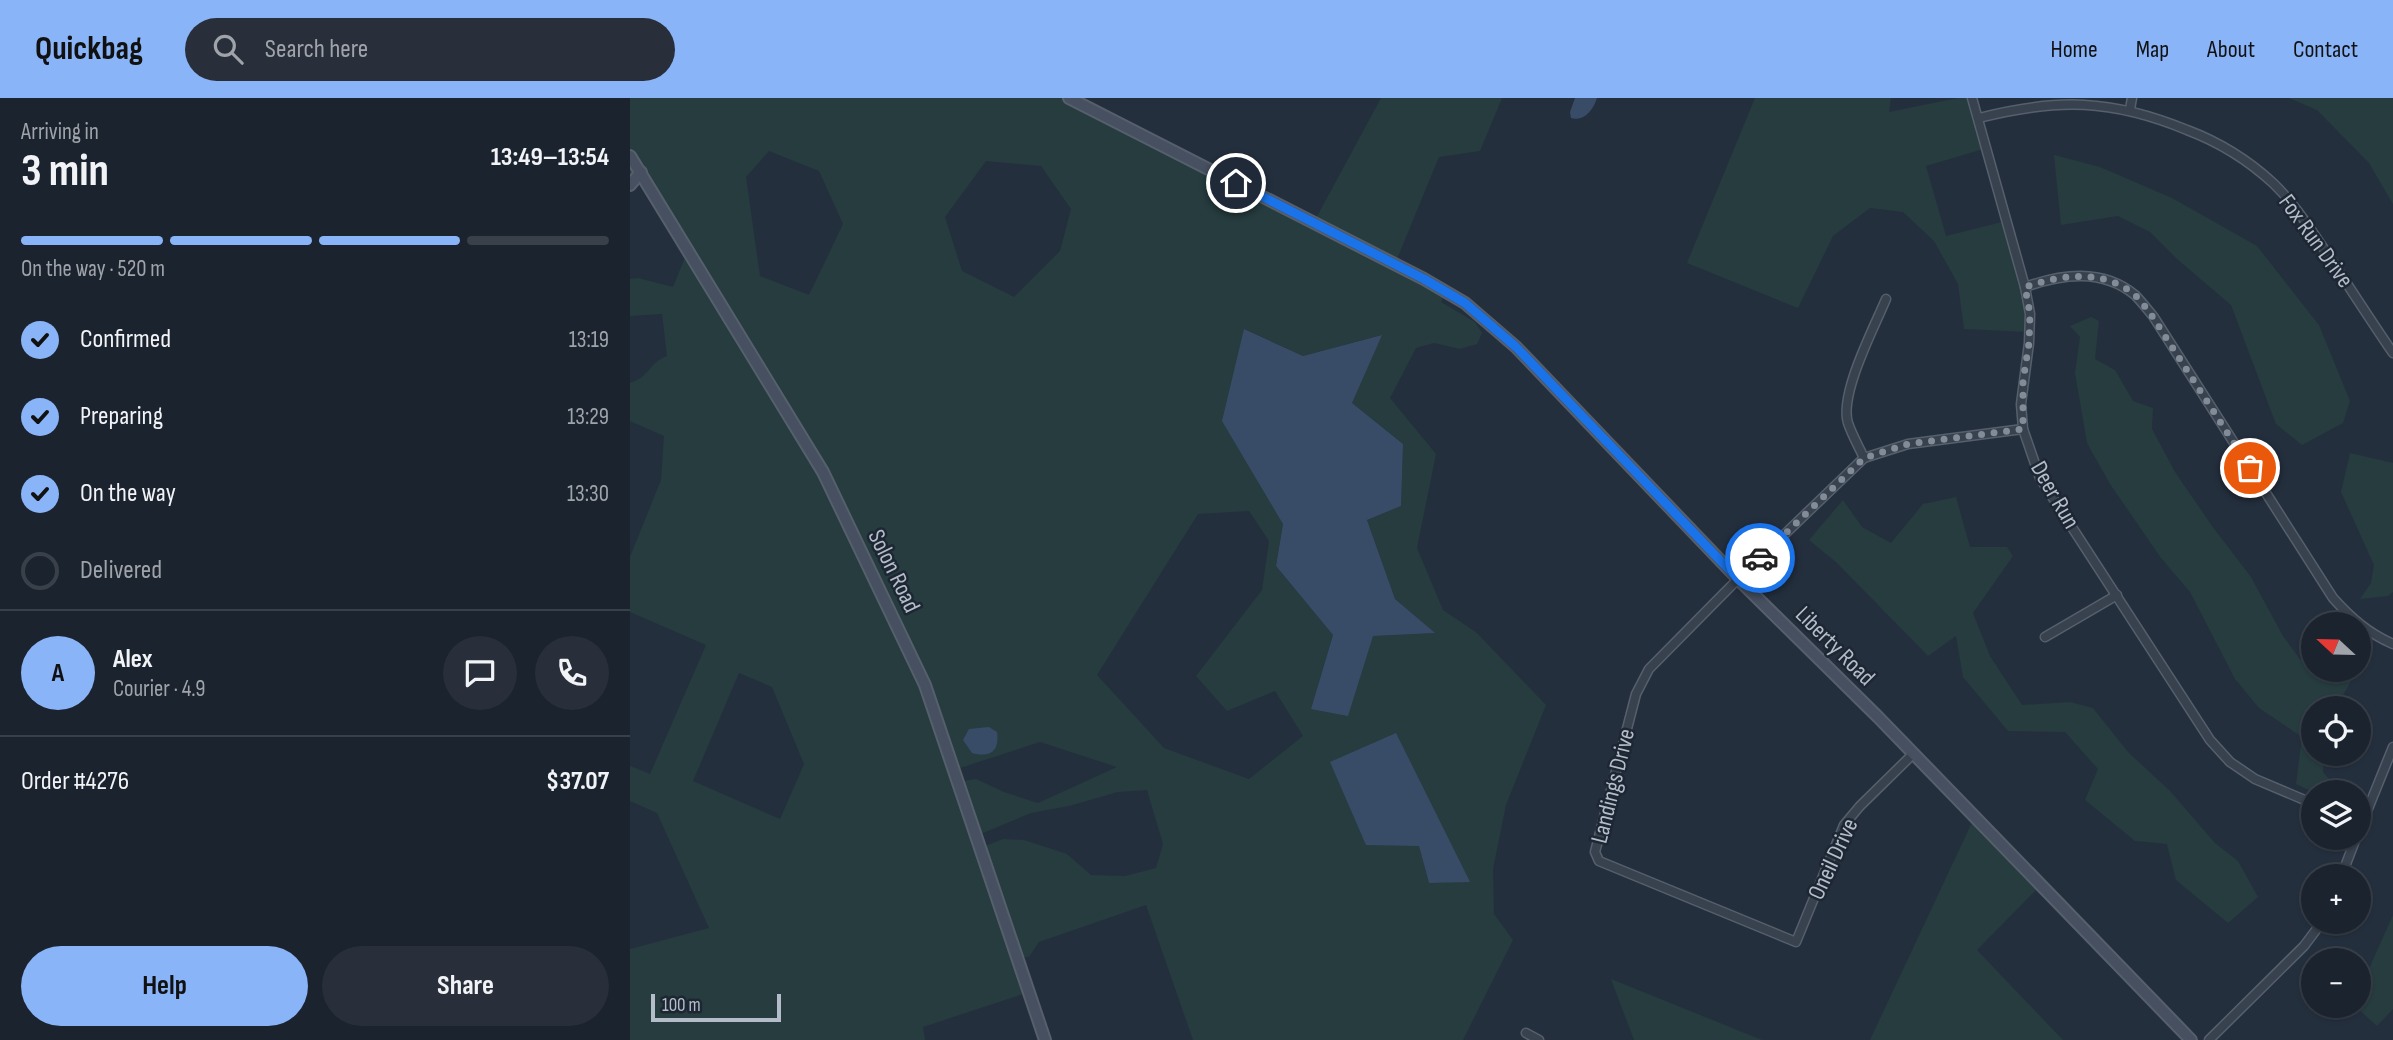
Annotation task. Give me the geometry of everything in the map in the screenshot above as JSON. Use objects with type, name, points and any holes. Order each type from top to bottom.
[{"type":"street","name":"Liberty Road","points":[[1069,98],[1424,279],[1465,303],[1516,347],[1738,579],[1878,718],[2191,1040]]},
{"type":"street","name":"Deer Run","points":[[1972,98],[2025,287],[2030,323],[2023,381],[2023,429],[2040,478],[2210,740],[2230,762],[2255,779],[2301,798]]},
{"type":"street","points":[[2130,109],[2132,98]]},
{"type":"street","name":"Fox Run Drive","points":[[1979,118],[2019,107],[2085,104],[2130,109],[2208,138],[2241,157],[2274,183],[2303,218],[2393,353]]},
{"type":"street","name":"Solon Road","points":[[630,156],[824,472],[925,685],[1045,1040]]},
{"type":"street","points":[[630,186],[640,172]]},
{"type":"street","points":[[2025,287],[2054,277],[2081,275],[2117,284],[2135,296],[2152,316],[2333,598],[2366,630],[2393,644]]},
{"type":"street","points":[[1886,299],[1849,388],[1846,405],[1847,422],[1864,458],[1908,444],[2023,429]]},
{"type":"street","name":"Landings Drive","points":[[1796,942],[1600,861],[1595,852],[1636,694],[1649,669],[1864,458]]},
{"type":"street","points":[[2045,637],[2117,595]]},
{"type":"street","points":[[2371,800],[2393,747]]},
{"type":"street","name":"Oneil Drive","points":[[1796,942],[1844,825],[1912,755]]},
{"type":"street","points":[[2209,1040],[2313,934]]},
{"type":"street","points":[[1526,1032],[1539,1040]]},
{"type":"green space","points":[[630,98],[1069,98],[1314,222],[1381,98],[1502,98],[1480,151],[1439,157],[1395,264],[1446,292],[1441,302],[1475,322],[1482,333],[1477,344],[1460,349],[1434,343],[1416,348],[1390,398],[1436,454],[1417,548],[1443,610],[1477,633],[1546,705],[1506,805],[1493,869],[1494,914],[1513,940],[1463,1040],[1193,1040],[1146,905],[1039,942],[1029,957],[1018,957],[1029,992],[923,1027],[925,1040],[630,1040],[630,949],[709,928],[657,813],[630,801],[630,766],[650,774],[706,645],[630,612],[630,557],[661,480],[664,436],[630,421],[630,383],[642,377],[667,356],[662,314],[630,316],[630,279],[638,278],[673,287],[688,250],[641,173],[630,185]],"holes":[[[769,151],[819,171],[843,224],[809,295],[760,276],[746,177]],[[986,161],[1041,166],[1071,209],[1060,251],[1014,297],[962,271],[945,217]],[[1244,329],[1303,356],[1381,335],[1352,403],[1403,444],[1401,506],[1367,520],[1395,599],[1434,633],[1373,636],[1311,709],[1333,635],[1276,566],[1283,524]],[[1249,511],[1269,541],[1262,590],[1196,676],[1227,711],[1275,691],[1303,736],[1249,779],[1164,748],[1097,675],[1198,514]],[[739,673],[772,687],[804,764],[780,819],[693,781]],[[1040,742],[1117,767],[1038,803],[976,779],[958,782],[954,770]],[[1147,790],[1163,844],[1156,868],[1125,876],[1091,875],[1067,854],[1024,840],[1003,839],[980,848],[976,836],[1031,813],[1069,806],[1118,792]],[[1419,846],[1469,881],[1429,883]]]},
{"type":"green space","points":[[1755,98],[1891,98],[1889,112],[1958,98],[1972,98],[1987,148],[1926,166],[1946,236],[2006,221],[2016,256],[2029,332],[1964,329],[1958,284],[1934,241],[1903,212],[1870,208],[1833,236],[1798,308],[1687,263]]},
{"type":"green space","points":[[2289,98],[2393,98],[2393,204],[2369,163],[2317,110]]},
{"type":"green space","points":[[2054,155],[2100,167],[2172,198],[2257,246],[2319,325],[2350,401],[2343,423],[2302,445],[2276,424],[2231,305],[2150,232],[2118,216],[2061,225]]},
{"type":"green space","points":[[2091,317],[2099,321],[2095,359],[2115,370],[2133,401],[2153,408],[2152,429],[2175,472],[2251,577],[2283,636],[2301,660],[2301,682],[2351,682],[2342,696],[2301,696],[2301,736],[2259,708],[2235,679],[2190,592],[2161,558],[2110,484],[2087,443],[2075,373],[2080,337],[2070,326]]},
{"type":"green space","points":[[2350,453],[2393,463],[2393,592],[2388,596],[2360,599],[2371,583],[2374,565],[2341,492]]},
{"type":"green space","points":[[1956,497],[1970,547],[2007,547],[2013,556],[1973,613],[1990,656],[2022,705],[2070,702],[2093,708],[2128,752],[2170,791],[2215,843],[2238,861],[2258,897],[2228,923],[2176,880],[2167,844],[2135,841],[2085,800],[2098,769],[2065,732],[2008,731],[1963,677],[1956,636],[1928,656],[1837,563],[1809,540],[1843,500],[1862,527],[1891,543],[1923,504]]},
{"type":"green space","points":[[2301,745],[2301,766],[2323,766],[2323,772],[2330,780],[2301,780],[2301,786],[2296,784]]},
{"type":"green space","points":[[1974,818],[2041,885],[1977,950],[2063,1040],[1870,1040]]},
{"type":"green space","points":[[2393,915],[2393,1009],[2377,1026],[2368,1018],[2371,1018],[2371,964]]},
{"type":"green space","points":[[1611,979],[1762,1040],[1634,1040]]},
{"type":"water","points":[[1575,98],[1597,98],[1587,114],[1576,119],[1571,118],[1570,112]]},
{"type":"water","points":[[1244,329],[1303,356],[1382,335],[1352,403],[1403,444],[1401,506],[1367,520],[1395,599],[1435,633],[1373,636],[1348,716],[1311,709],[1333,635],[1276,566],[1283,524],[1222,421]]},
{"type":"water","points":[[989,727],[997,732],[995,748],[989,754],[972,753],[963,740],[969,729]]},
{"type":"water","points":[[1396,733],[1470,882],[1429,883],[1419,846],[1366,845],[1330,762]]},
{"type":"way so far","points":[[1760,558],[1864,458],[1908,444],[2023,429],[2021,404],[2030,314],[2025,287],[2054,277],[2081,275],[2099,279],[2117,284],[2135,296],[2152,316],[2250,468]]},
{"type":"route","points":[[1236,183],[1424,279],[1465,303],[1516,347],[1738,579],[1760,558]]}]
